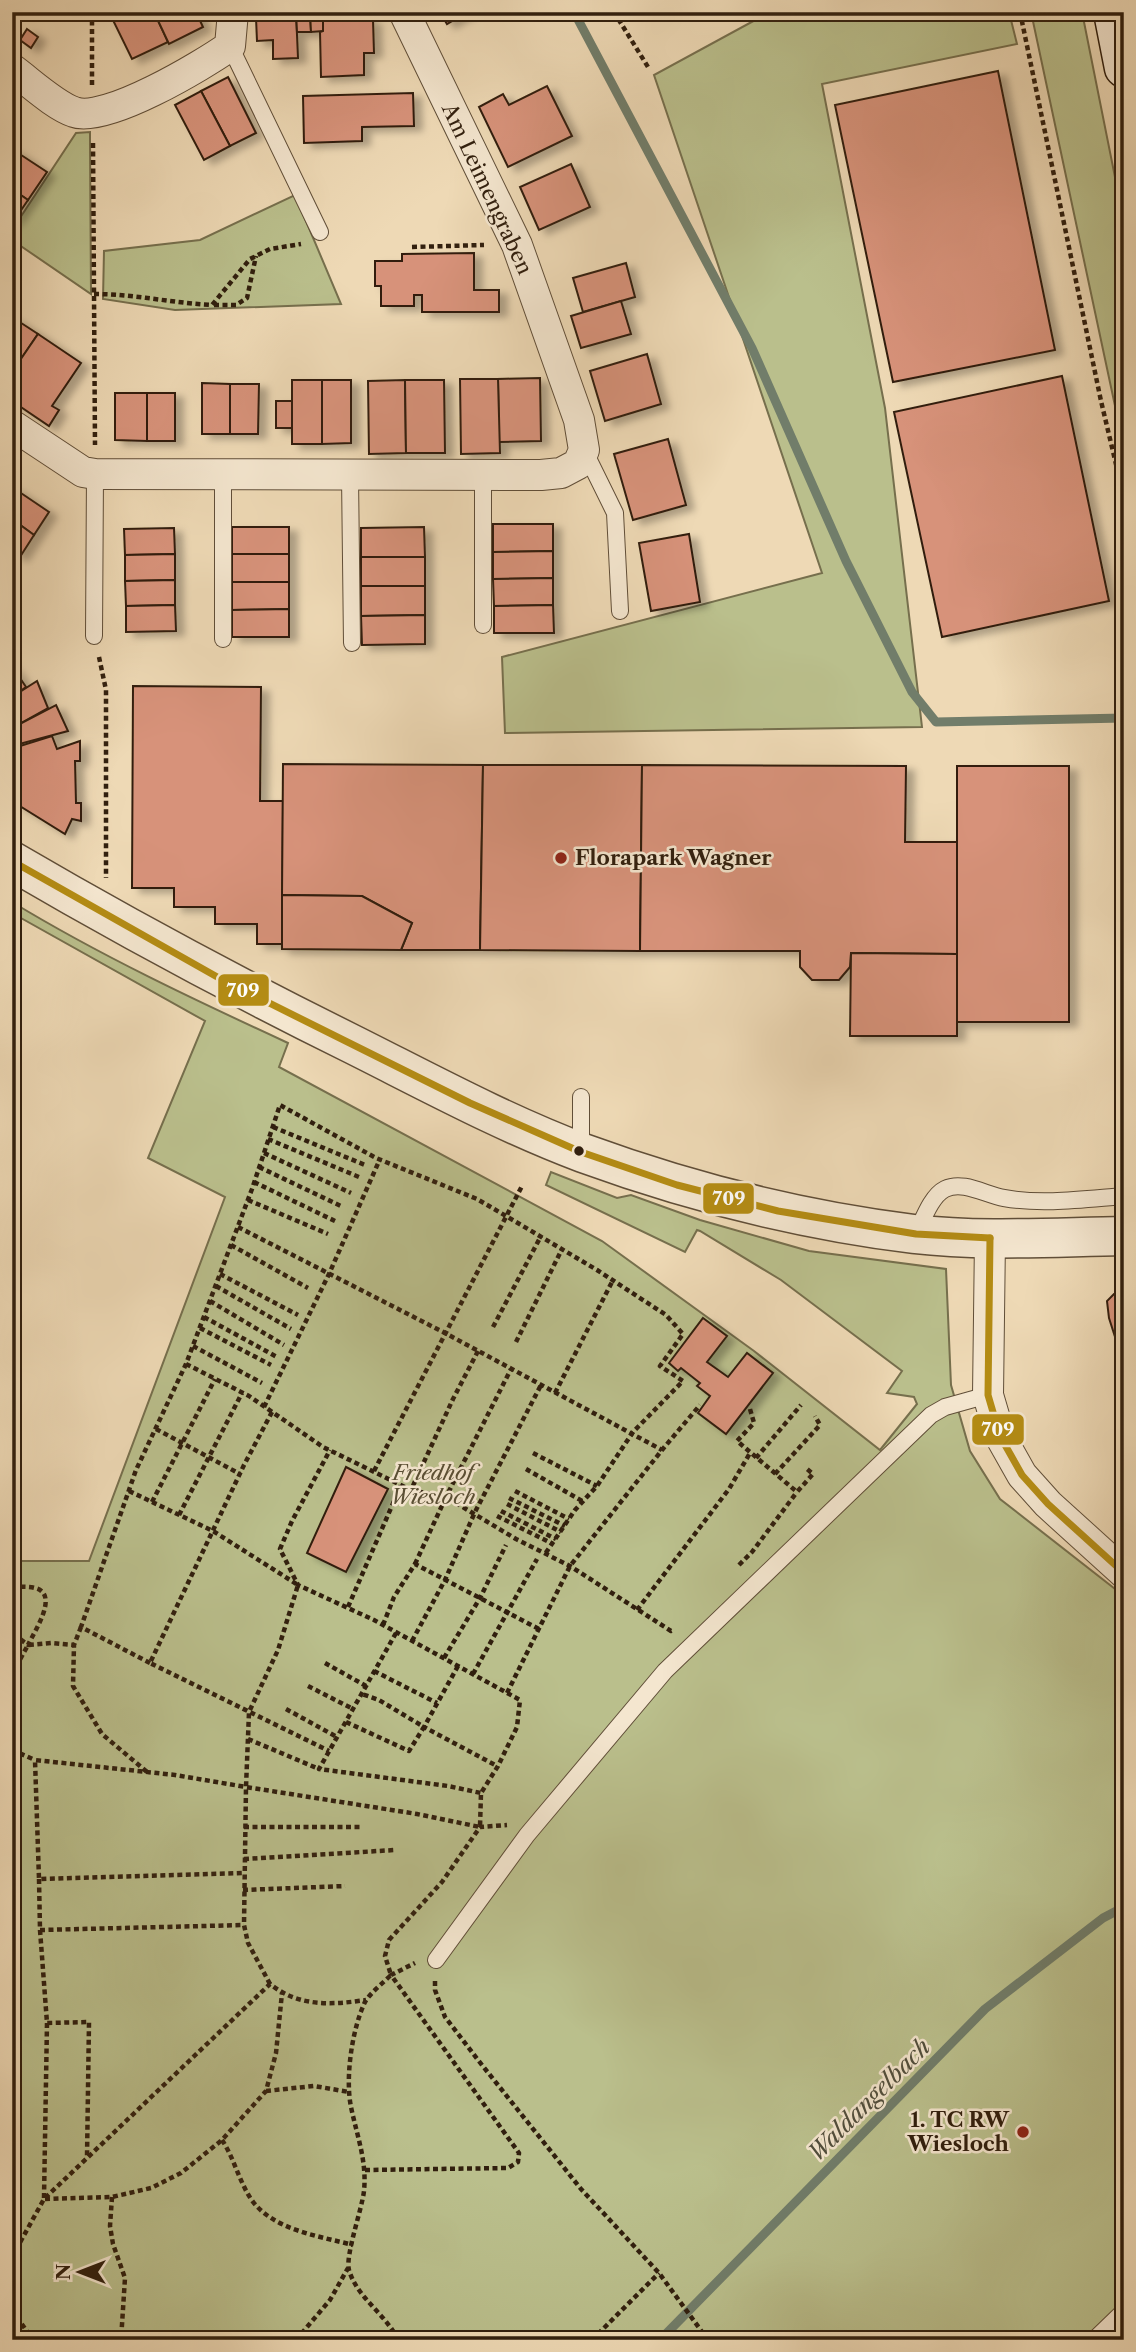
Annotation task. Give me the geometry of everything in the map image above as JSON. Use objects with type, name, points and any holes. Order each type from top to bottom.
[{"type":"street","points":[[12,69],[72,112],[92,114],[119,106],[206,63],[230,46],[233,12]]},
{"type":"street","name":"Am Leimengraben","points":[[404,12],[517,245],[579,420],[584,450]]},
{"type":"street","points":[[1114,12],[1124,68]]},
{"type":"street","points":[[12,425],[83,472],[95,474],[483,476],[561,472],[578,464],[584,450]]},
{"type":"street","points":[[12,861],[219,978],[470,1103],[581,1152],[677,1185],[778,1211],[916,1234],[990,1238],[1124,1236]]},
{"type":"street","points":[[990,1238],[988,1395],[1000,1436],[1022,1475],[1048,1504],[1124,1573]]},
{"type":"lane","points":[[230,46],[320,232]]},
{"type":"lane","name":"Am Leimengraben","points":[[584,450],[615,513],[620,611]]},
{"type":"lane","points":[[94,636],[95,474]]},
{"type":"lane","points":[[223,475],[223,639]]},
{"type":"lane","points":[[350,476],[352,643]]},
{"type":"lane","points":[[483,476],[483,625]]},
{"type":"lane","points":[[581,1097],[581,1152]]},
{"type":"lane","points":[[916,1234],[936,1195],[947,1188],[961,1187],[1004,1198],[1047,1200],[1124,1196]]},
{"type":"lane","points":[[436,1960],[527,1835],[665,1671],[931,1415],[945,1407],[988,1395]]},
{"type":"lane","points":[[1094,2340],[1124,2311]]},
{"type":"path","points":[[92,12],[95,474]]},
{"type":"path","points":[[614,12],[648,67]]},
{"type":"path","points":[[1020,12],[1101,401],[1124,498]]},
{"type":"path","points":[[212,305],[222,297],[240,270],[257,255],[284,246],[318,244],[322,239],[320,232]]},
{"type":"path","points":[[412,247],[517,245]]},
{"type":"path","points":[[94,295],[122,294],[165,302],[236,305],[247,298],[257,255]]},
{"type":"path","points":[[94,636],[106,690],[106,916]]},
{"type":"path","points":[[148,1772],[102,1734],[73,1686],[74,1645],[129,1491],[200,1328],[280,1105],[380,1160],[477,1199],[613,1280],[666,1315],[683,1334],[660,1366],[683,1381],[633,1433],[545,1554]]},
{"type":"path","points":[[273,1126],[365,1165]]},
{"type":"path","points":[[268,1139],[359,1177]]},
{"type":"path","points":[[264,1153],[351,1193]]},
{"type":"path","points":[[264,1407],[329,1274],[380,1160]]},
{"type":"path","points":[[259,1167],[343,1208]]},
{"type":"path","points":[[254,1182],[335,1222]]},
{"type":"path","points":[[374,1471],[522,1186]]},
{"type":"path","points":[[248,1200],[328,1234]]},
{"type":"path","points":[[238,1227],[445,1333],[662,1450]]},
{"type":"path","points":[[493,1327],[541,1236]]},
{"type":"path","points":[[231,1245],[309,1288]]},
{"type":"path","points":[[516,1342],[562,1249]]},
{"type":"path","points":[[220,1274],[298,1315]]},
{"type":"path","points":[[555,1392],[613,1280]]},
{"type":"path","points":[[216,1286],[291,1329]]},
{"type":"path","points":[[210,1301],[284,1345]]},
{"type":"path","points":[[204,1317],[277,1357]]},
{"type":"path","points":[[200,1328],[271,1365]]},
{"type":"path","points":[[193,1346],[262,1383]]},
{"type":"path","points":[[411,1490],[478,1351]]},
{"type":"path","points":[[186,1364],[242,1393],[330,1450],[411,1490],[446,1497],[475,1512],[516,1539],[570,1566],[671,1631],[680,1622]]},
{"type":"path","points":[[383,1625],[394,1597],[415,1564],[511,1369]]},
{"type":"path","points":[[152,1502],[180,1442],[215,1379]]},
{"type":"path","points":[[412,1641],[541,1385]]},
{"type":"path","points":[[179,1515],[242,1393]]},
{"type":"path","points":[[507,1693],[570,1566],[700,1405]]},
{"type":"path","points":[[756,1458],[801,1405]]},
{"type":"path","points":[[750,1409],[754,1423],[737,1441],[797,1492]]},
{"type":"path","points":[[150,1663],[272,1412]]},
{"type":"path","points":[[775,1474],[820,1425],[815,1416]]},
{"type":"path","points":[[156,1429],[240,1474]]},
{"type":"path","points":[[330,1450],[280,1549],[298,1585],[278,1650],[249,1712],[244,1827],[244,1925],[248,1943],[270,1984],[282,1993],[304,2002],[325,2004],[366,2000]]},
{"type":"path","points":[[533,1453],[597,1486]]},
{"type":"path","points":[[637,1610],[729,1489],[750,1453]]},
{"type":"path","points":[[526,1469],[584,1502]]},
{"type":"path","points":[[734,1570],[752,1552],[813,1474],[807,1469]]},
{"type":"path","points":[[348,1607],[401,1485]]},
{"type":"path","points":[[129,1491],[213,1531],[298,1585],[383,1625],[520,1700],[517,1727],[481,1793],[480,1827],[442,1882],[389,1940],[385,1956],[391,1975],[519,2153],[518,2162],[508,2168],[365,2170]]},
{"type":"path","points":[[515,1491],[569,1519]]},
{"type":"path","points":[[509,1498],[565,1526]]},
{"type":"path","points":[[507,1504],[561,1532]]},
{"type":"path","points":[[502,1511],[554,1541]]},
{"type":"path","points":[[497,1516],[554,1541]]},
{"type":"path","points":[[444,1658],[480,1598],[506,1545]]},
{"type":"path","points":[[473,1674],[537,1559]]},
{"type":"path","points":[[415,1564],[539,1629]]},
{"type":"path","points":[[12,1587],[35,1588],[43,1592],[46,1601],[45,1610],[12,1674]]},
{"type":"path","points":[[81,1626],[329,1751]]},
{"type":"path","points":[[12,1633],[19,1641],[28,1645],[74,1645]]},
{"type":"path","points":[[319,1769],[396,1633]]},
{"type":"path","points":[[325,1663],[366,1686]]},
{"type":"path","points":[[346,1722],[409,1751],[458,1666]]},
{"type":"path","points":[[374,1671],[437,1703]]},
{"type":"path","points":[[308,1686],[353,1709]]},
{"type":"path","points":[[362,1694],[379,1700],[498,1766]]},
{"type":"path","points":[[286,1709],[337,1737]]},
{"type":"path","points":[[248,1739],[319,1769],[481,1793]]},
{"type":"path","points":[[12,1750],[35,1760],[148,1772],[480,1827],[504,1824],[527,1835]]},
{"type":"path","points":[[35,1760],[40,1930],[47,2023],[44,2199]]},
{"type":"path","points":[[244,1827],[362,1827]]},
{"type":"path","points":[[244,1859],[396,1850]]},
{"type":"path","points":[[39,1879],[243,1873]]},
{"type":"path","points":[[243,1890],[345,1886]]},
{"type":"path","points":[[40,1930],[244,1925]]},
{"type":"path","points":[[436,1960],[435,1990],[445,2017],[581,2189],[659,2273],[707,2340]]},
{"type":"path","points":[[296,2340],[330,2300],[348,2267],[364,2193],[365,2170],[361,2140],[349,2092],[354,2032],[366,2000],[391,1975]]},
{"type":"path","points":[[12,2257],[44,2199],[270,1984]]},
{"type":"path","points":[[44,2199],[113,2197],[151,2188],[181,2173],[222,2140],[266,2091],[276,2053],[282,1993]]},
{"type":"path","points":[[47,2023],[89,2022],[87,2158]]},
{"type":"path","points":[[266,2091],[314,2086],[349,2092]]},
{"type":"path","points":[[222,2140],[232,2156],[249,2197],[260,2210],[276,2221],[302,2232],[353,2245]]},
{"type":"path","points":[[113,2197],[110,2226],[125,2278],[121,2340]]},
{"type":"path","points":[[348,2267],[356,2286],[393,2330],[398,2340]]},
{"type":"path","points":[[592,2340],[659,2273]]},
{"type":"path","points":[[12,2310],[33,2340]]},
{"type":"green space","points":[[770,12],[1009,12],[1017,44],[822,84],[885,408],[922,727],[505,733],[502,657],[822,573],[654,75]]},
{"type":"green space","points":[[1031,12],[1082,12],[1124,222],[1124,448]]},
{"type":"green space","points":[[90,132],[91,294],[12,240],[12,230],[76,133]]},
{"type":"green space","points":[[295,195],[341,304],[175,310],[103,299],[104,251],[200,240]]},
{"type":"green space","name":"Friedhof Wiesloch","points":[[12,902],[114,959],[288,1043],[279,1067],[602,1241],[754,1351],[880,1450],[917,1404],[914,1397],[887,1393],[902,1371],[781,1280],[700,1231],[697,1230],[685,1252],[546,1185],[551,1172],[617,1198],[631,1195],[700,1220],[809,1251],[946,1269],[951,1385],[970,1451],[1000,1499],[1124,1596],[1124,2340],[12,2340],[12,1561],[89,1561],[225,1197],[148,1158],[205,1021],[12,913]]},
{"type":"building","points":[[109,12],[154,12],[168,42],[132,59]]},
{"type":"building","points":[[154,12],[196,12],[203,27],[169,44]]},
{"type":"building","points":[[263,12],[296,12],[298,58],[273,59],[273,40],[257,41],[256,18],[263,17]]},
{"type":"building","points":[[296,12],[310,12],[311,32],[297,32]]},
{"type":"building","points":[[310,12],[323,12],[323,31],[311,32]]},
{"type":"building","points":[[323,12],[365,12],[366,20],[373,20],[374,53],[364,53],[364,75],[321,77],[320,32],[323,31]]},
{"type":"building","points":[[440,12],[467,12],[447,24]]},
{"type":"building","points":[[27,29],[38,37],[31,48],[20,40]]},
{"type":"building","points":[[998,71],[1055,350],[893,382],[835,105]]},
{"type":"building","points":[[228,77],[256,133],[230,146],[201,91]]},
{"type":"building","points":[[547,86],[572,136],[508,167],[479,107],[503,94],[509,105]]},
{"type":"building","points":[[201,91],[230,146],[204,160],[175,105]]},
{"type":"building","points":[[413,93],[414,126],[362,127],[362,141],[304,143],[303,96]]},
{"type":"building","points":[[12,149],[47,172],[28,200],[12,189]]},
{"type":"building","points":[[571,164],[590,207],[539,230],[520,187]]},
{"type":"building","points":[[12,189],[28,200],[13,222],[12,221]]},
{"type":"building","points":[[474,253],[474,290],[499,290],[499,312],[422,312],[422,295],[414,295],[414,306],[381,306],[381,286],[375,286],[375,261],[402,261],[402,254]]},
{"type":"building","points":[[626,263],[635,297],[583,312],[573,278]]},
{"type":"building","points":[[621,301],[631,334],[581,348],[571,316]]},
{"type":"building","points":[[12,317],[38,334],[12,372]]},
{"type":"building","points":[[38,334],[81,363],[52,406],[59,410],[49,426],[12,401],[12,372]]},
{"type":"building","points":[[647,354],[661,404],[605,421],[590,371]]},
{"type":"building","points":[[1062,376],[1109,601],[942,637],[894,412]]},
{"type":"building","points":[[540,378],[541,441],[499,442],[498,379]]},
{"type":"building","points":[[460,379],[498,379],[500,453],[461,454]]},
{"type":"building","points":[[292,380],[322,380],[322,444],[292,444]]},
{"type":"building","points":[[322,380],[351,380],[351,443],[322,444]]},
{"type":"building","points":[[405,380],[406,453],[369,454],[368,381]]},
{"type":"building","points":[[405,380],[444,380],[445,453],[406,453]]},
{"type":"building","points":[[202,383],[230,384],[230,434],[202,434]]},
{"type":"building","points":[[230,384],[259,384],[258,434],[230,434]]},
{"type":"building","points":[[115,393],[147,393],[147,441],[115,440]]},
{"type":"building","points":[[147,393],[175,393],[175,441],[147,441]]},
{"type":"building","points":[[276,401],[292,401],[292,428],[276,428]]},
{"type":"building","points":[[668,439],[686,505],[633,520],[614,454]]},
{"type":"building","points":[[12,487],[49,512],[34,535],[12,519]]},
{"type":"building","points":[[12,519],[34,535],[20,557],[12,552]]},
{"type":"building","points":[[493,524],[553,524],[553,551],[493,552]]},
{"type":"building","points":[[232,527],[289,527],[289,554],[232,554]]},
{"type":"building","points":[[424,527],[425,557],[361,557],[361,528]]},
{"type":"building","points":[[174,528],[175,554],[125,555],[124,529]]},
{"type":"building","points":[[689,534],[700,602],[651,611],[639,543]]},
{"type":"building","points":[[553,551],[553,578],[493,579],[493,552]]},
{"type":"building","points":[[175,554],[175,580],[125,581],[125,555]]},
{"type":"building","points":[[232,554],[289,554],[289,582],[232,582]]},
{"type":"building","points":[[361,557],[425,557],[425,586],[361,586]]},
{"type":"building","points":[[553,578],[553,605],[494,606],[493,579]]},
{"type":"building","points":[[175,580],[175,605],[126,606],[125,581]]},
{"type":"building","points":[[232,582],[289,582],[289,609],[232,610]]},
{"type":"building","points":[[361,586],[425,586],[425,615],[361,616]]},
{"type":"building","points":[[175,605],[176,631],[126,632],[126,606]]},
{"type":"building","points":[[553,605],[554,633],[494,633],[494,606]]},
{"type":"building","points":[[289,609],[289,637],[232,637],[232,610]]},
{"type":"building","points":[[425,615],[425,644],[362,645],[361,616]]},
{"type":"building","points":[[12,666],[26,687],[12,697]]},
{"type":"building","points":[[37,681],[48,708],[12,728],[12,697]]},
{"type":"building","points":[[133,686],[261,687],[260,801],[283,801],[282,944],[257,944],[257,924],[215,924],[215,907],[174,907],[174,888],[132,888]]},
{"type":"building","points":[[56,705],[68,731],[12,746],[12,728]]},
{"type":"building","points":[[52,736],[57,749],[80,741],[80,761],[75,761],[76,803],[81,803],[81,821],[72,819],[65,834],[15,803],[16,794],[12,794],[12,772],[15,772],[20,746]]},
{"type":"building","points":[[283,764],[483,765],[480,950],[401,950],[412,923],[362,896],[282,895]]},
{"type":"building","name":"Florapark Wagner","points":[[483,765],[642,765],[640,951],[480,950]]},
{"type":"building","points":[[642,765],[906,766],[905,842],[957,842],[957,954],[851,953],[850,967],[839,980],[812,980],[800,967],[800,951],[640,951]]},
{"type":"building","points":[[957,766],[1069,766],[1069,1022],[957,1022]]},
{"type":"building","points":[[282,895],[362,896],[412,923],[401,950],[282,949]]},
{"type":"building","points":[[851,953],[957,954],[957,1036],[850,1036]]},
{"type":"building","points":[[1114,1294],[1124,1294],[1124,1365],[1109,1318],[1107,1301]]},
{"type":"building","points":[[703,1318],[727,1336],[707,1362],[728,1377],[747,1353],[773,1373],[726,1434],[698,1413],[710,1396],[697,1386],[700,1383],[681,1368],[678,1371],[669,1363]]},
{"type":"building","points":[[346,1467],[388,1489],[346,1572],[307,1553]]},
{"type":"waterway","points":[[574,12],[752,348],[846,561],[912,692],[936,722],[1124,718]]},
{"type":"waterway","name":"Waldangelbach","points":[[660,2340],[985,2009],[1103,1918],[1124,1907]]},
{"type":"transit line","name":"709","points":[[12,861],[219,978],[470,1103],[581,1152],[677,1185],[778,1211],[916,1234],[990,1238]]},
{"type":"transit line","name":"709","points":[[990,1238],[988,1395],[1000,1436],[1022,1475],[1048,1504],[1124,1573]]},
{"type":"place","name":"Florapark Wagner","points":[[561,858]]},
{"type":"place","name":"1. TC RW Wiesloch","points":[[1023,2132]]}]
